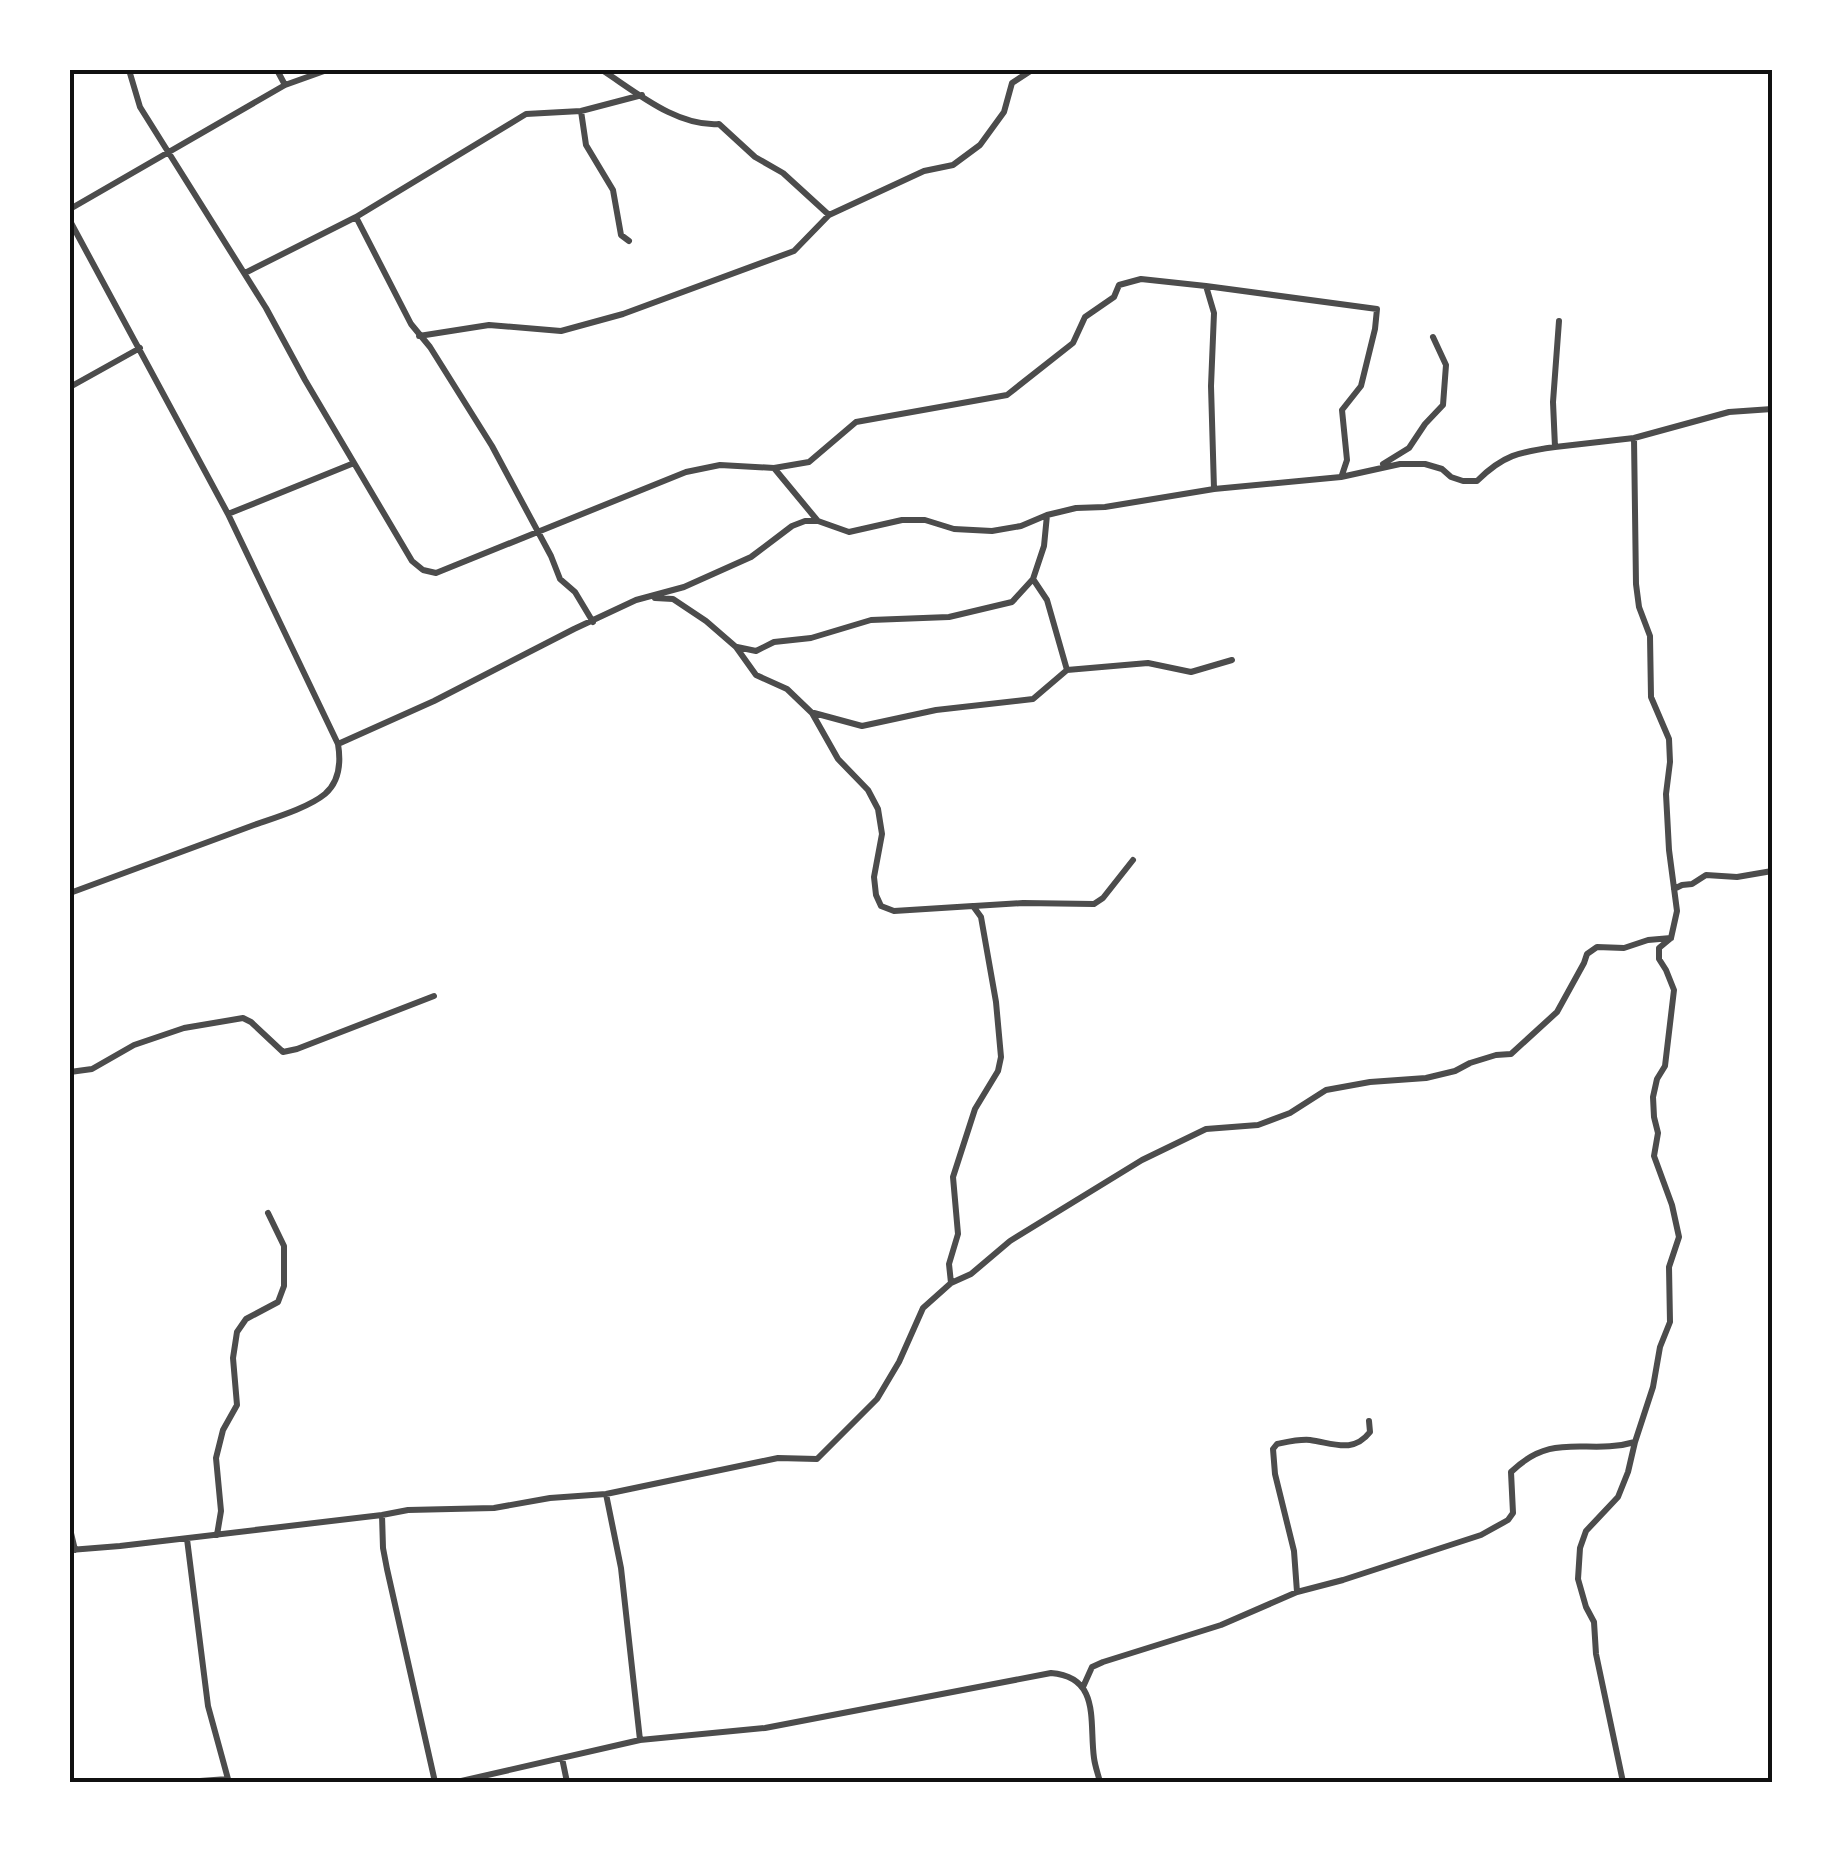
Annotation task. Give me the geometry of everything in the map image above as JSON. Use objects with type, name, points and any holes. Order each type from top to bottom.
[{"type":"street","points":[[130,70],[140,107],[245,273],[412,561],[423,570],[436,573],[686,472],[720,465],[774,468],[809,462],[856,422],[1007,395],[1072,343],[1085,317],[1114,296],[1118,286],[1140,279],[1376,309],[1361,386],[1342,410],[1347,460],[1341,477]]},
{"type":"street","points":[[277,70],[285,85]]},
{"type":"street","points":[[70,209],[285,85],[328,70]]},
{"type":"street","points":[[602,70],[676,116],[707,125],[719,124],[755,157],[783,173],[829,215]]},
{"type":"street","points":[[419,336],[490,325],[561,331],[623,314],[794,251],[829,215],[924,171],[953,165],[980,145],[1004,112],[1012,82],[1032,70]]},
{"type":"street","points":[[245,273],[356,217],[526,114],[581,111],[642,96]]},
{"type":"street","points":[[581,111],[586,144],[613,190],[621,235],[629,241]]},
{"type":"street","points":[[356,217],[419,336],[430,347],[481,429],[560,579],[575,592],[593,622]]},
{"type":"street","points":[[70,221],[228,514],[338,744],[341,758],[334,784],[320,798],[70,893]]},
{"type":"street","points":[[1206,286],[1214,313],[1214,489]]},
{"type":"street","points":[[1555,447],[1558,322]]},
{"type":"street","points":[[1378,467],[1408,448],[1443,405],[1446,366],[1434,336]]},
{"type":"street","points":[[70,387],[140,348]]},
{"type":"street","points":[[338,744],[434,701],[636,600],[684,586],[751,556],[804,521],[818,521],[850,532],[902,520],[992,531],[1076,508],[1341,477],[1378,467],[1425,464],[1442,469],[1451,477],[1477,481],[1494,464],[1523,451],[1634,438],[1729,412],[1772,409]]},
{"type":"street","points":[[1622,1782],[1596,1654],[1594,1622],[1578,1579],[1580,1548],[1586,1531],[1618,1497],[1628,1472],[1653,1387],[1660,1346],[1670,1322],[1669,1267],[1679,1237],[1672,1204],[1654,1156],[1658,1133],[1653,1097],[1667,1056],[1674,990],[1659,958],[1659,948],[1671,938],[1678,910],[1666,794],[1669,739],[1652,696],[1650,636],[1639,607],[1636,584],[1634,438]]},
{"type":"street","points":[[228,514],[354,463]]},
{"type":"street","points":[[774,468],[818,521]]},
{"type":"street","points":[[736,647],[756,651],[774,642],[812,638],[871,620],[949,618],[1012,602],[1033,579],[1044,546],[1047,515]]},
{"type":"street","points":[[1033,579],[1048,600],[1066,670]]},
{"type":"street","points":[[651,597],[673,599],[706,621],[736,647],[756,675],[787,689],[812,713],[838,759],[868,790],[878,810],[882,834],[874,878],[882,906],[894,910],[1023,903],[1094,904],[1133,860]]},
{"type":"street","points":[[812,713],[862,726],[936,710],[1033,699],[1066,670],[1148,663],[1191,672],[1232,660]]},
{"type":"street","points":[[1674,889],[1706,875],[1737,877],[1772,872]]},
{"type":"street","points":[[951,1284],[949,1264],[958,1234],[953,1177],[975,1109],[998,1071],[1001,1058],[986,942],[981,917],[972,906]]},
{"type":"street","points":[[70,1529],[73,1550],[408,1510],[494,1508],[606,1494],[778,1458],[817,1459],[877,1399],[900,1362],[923,1308],[1010,1241],[1066,1205],[1142,1160],[1206,1129],[1258,1125],[1290,1113],[1326,1090],[1426,1078],[1511,1054],[1557,1012],[1587,954],[1597,947],[1624,948],[1671,938]]},
{"type":"street","points":[[70,1072],[92,1069],[134,1045],[184,1028],[243,1018],[283,1052],[434,996]]},
{"type":"street","points":[[217,1535],[221,1511],[216,1458],[223,1430],[237,1405],[233,1358],[237,1332],[246,1319],[278,1302],[284,1286],[284,1246],[268,1213]]},
{"type":"street","points":[[1297,1592],[1294,1551],[1275,1474],[1273,1449],[1276,1444],[1304,1439],[1354,1446],[1370,1432],[1369,1421]]},
{"type":"street","points":[[1084,1687],[1092,1667],[1103,1662],[1221,1626],[1297,1592],[1481,1535],[1508,1520],[1513,1512],[1512,1472],[1526,1458],[1546,1448],[1617,1447],[1635,1442]]},
{"type":"street","points":[[606,1494],[621,1568],[640,1740]]},
{"type":"street","points":[[382,1515],[387,1570],[435,1782]]},
{"type":"street","points":[[186,1539],[208,1706],[228,1779],[186,1782]]},
{"type":"street","points":[[457,1782],[640,1740],[765,1728],[1051,1673],[1066,1674],[1084,1687],[1100,1782]]},
{"type":"street","points":[[562,1758],[567,1782]]}]
